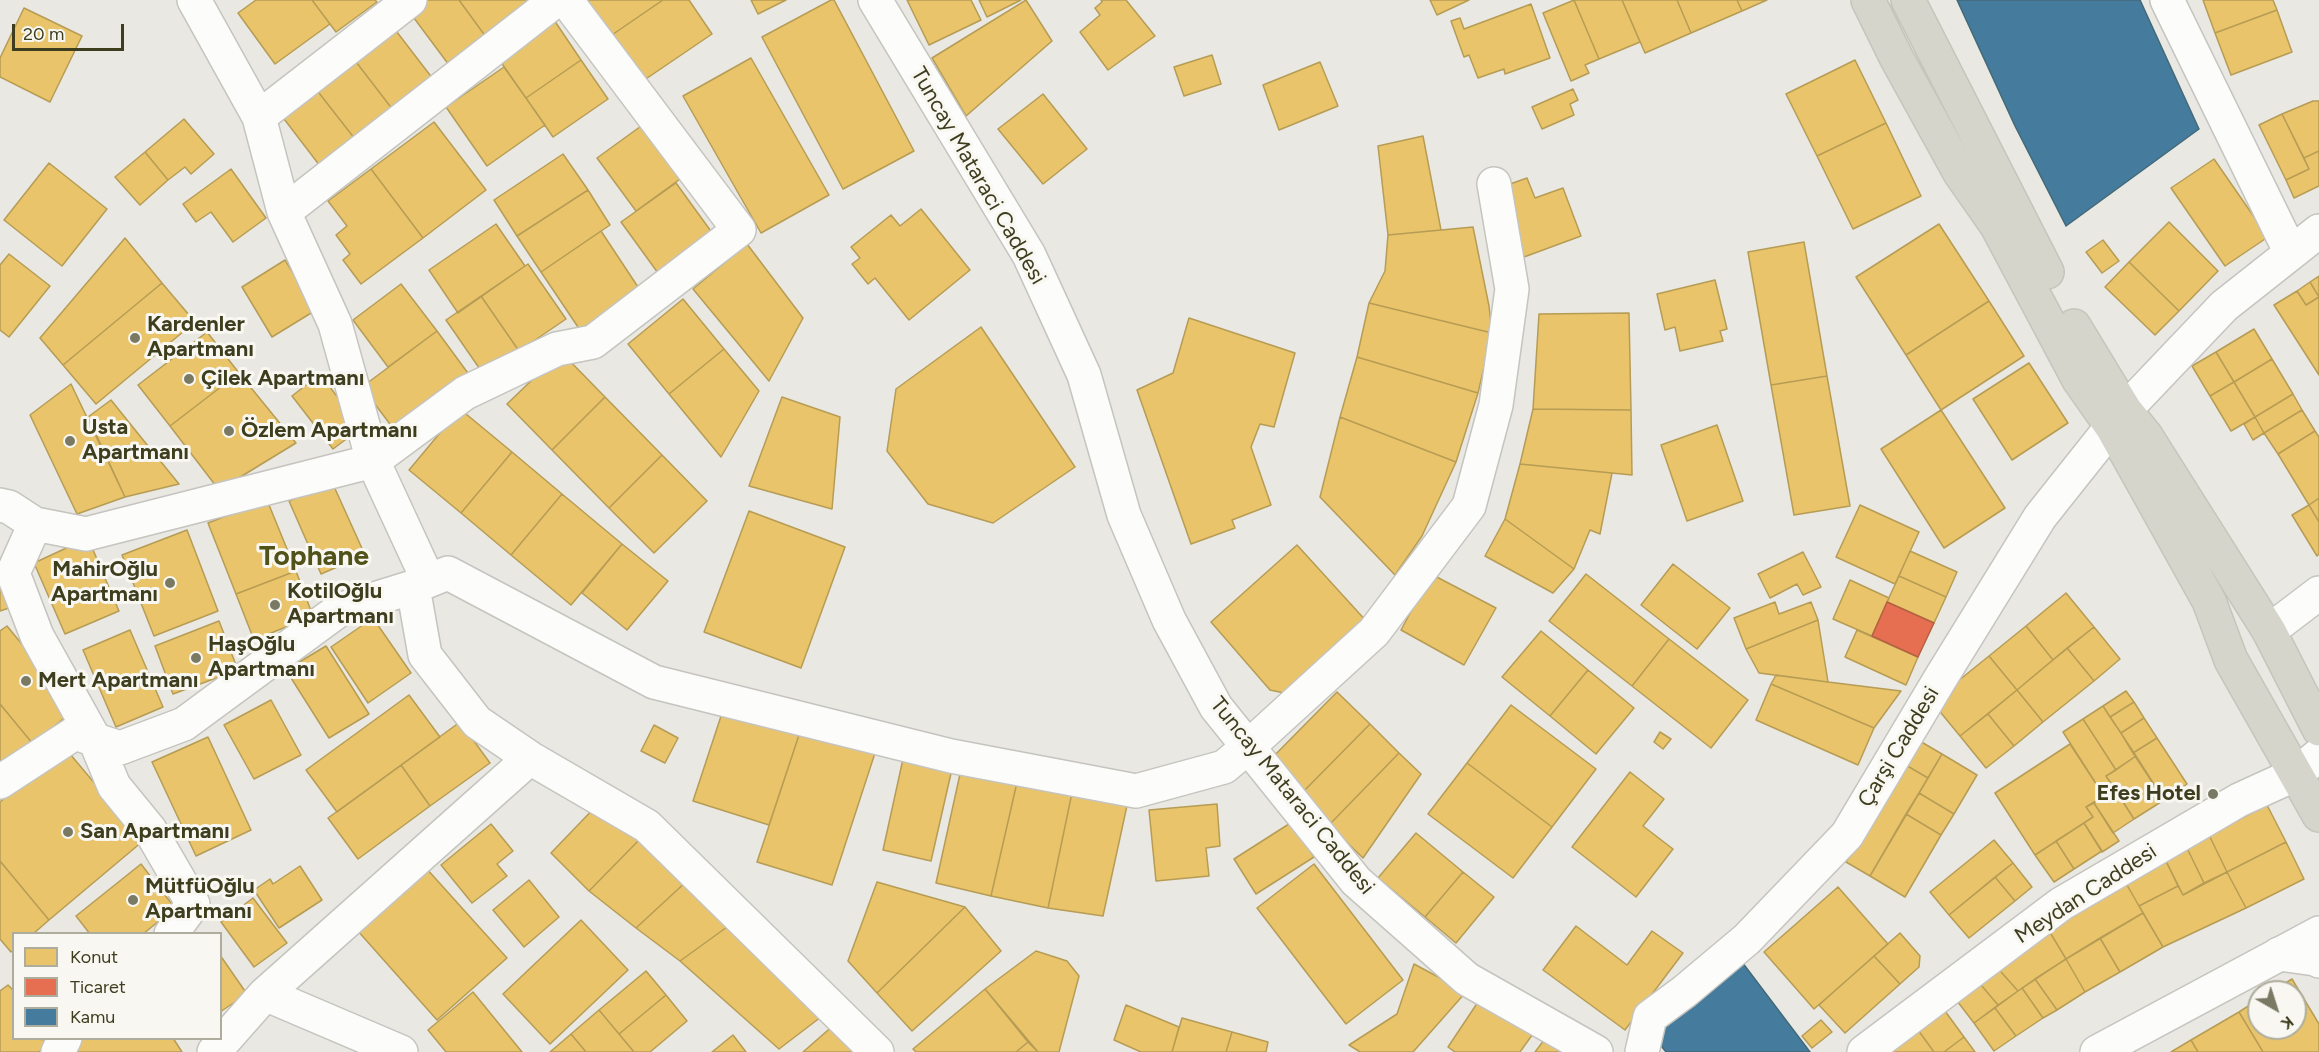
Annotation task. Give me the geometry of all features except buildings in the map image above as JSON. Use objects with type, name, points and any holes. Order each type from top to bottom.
[{"type":"main road","points":[[1868,0],[1896,57],[1960,173],[1996,226],[2079,380],[2118,419],[2146,436],[2270,631],[2319,729]]},
{"type":"main road","points":[[1908,0],[2079,335],[2118,419],[2209,601],[2231,660],[2307,765],[2319,815]]},
{"type":"street","points":[[194,0],[260,117],[284,212],[335,324],[373,461],[421,584],[425,655],[477,722],[530,758],[647,826],[877,1052]]},
{"type":"street","points":[[260,117],[410,0]]},
{"type":"street","points":[[284,212],[556,0]]},
{"type":"street","points":[[0,505],[9,507],[35,524],[86,534],[373,461],[465,393],[557,349],[592,342],[739,230],[566,0]]},
{"type":"street","name":"Tuncay Mataraci Caddesi","points":[[875,0],[1029,255],[1084,375],[1124,515],[1169,620],[1216,707],[1356,881],[1467,979],[1596,1052]]},
{"type":"street","points":[[2167,0],[2291,253]]},
{"type":"street","points":[[0,782],[75,733],[120,748],[184,724],[339,610],[448,573],[654,682],[951,756],[1136,791],[1224,767],[1374,632],[1469,506],[1496,405],[1512,289],[1494,184]]},
{"type":"street","name":"Çarşi Caddesi","points":[[1642,1052],[1650,1017],[1747,939],[1847,835],[2040,518],[2118,419],[2224,306],[2319,231]]},
{"type":"street","points":[[35,524],[13,573],[37,636],[95,740],[114,786],[150,830],[194,904],[172,932]]},
{"type":"street","points":[[2270,631],[2319,593]]},
{"type":"street","points":[[214,1052],[265,994],[530,758]]},
{"type":"street","name":"Meydan Caddesi","points":[[1864,1052],[2061,904],[2239,800],[2307,765]]},
{"type":"street","points":[[2097,1052],[2319,933]]},
{"type":"street","points":[[2279,954],[2315,958],[2319,961]]},
{"type":"street","points":[[265,994],[401,1052]]},
{"type":"place","name":"Kardenler Apartmanı","points":[[135,338]]},
{"type":"place","name":"Çilek Apartmanı","points":[[189,379]]},
{"type":"place","name":"Özlem Apartmanı","points":[[229,431]]},
{"type":"place","name":"Usta Apartmanı","points":[[70,441]]},
{"type":"place","name":"MahirOğlu Apartmanı","points":[[170,583]]},
{"type":"place","name":"KotilOğlu Apartmanı","points":[[275,605]]},
{"type":"place","name":"HaşOğlu Apartmanı","points":[[196,658]]},
{"type":"place","name":"Mert Apartmanı","points":[[26,681]]},
{"type":"place","name":"Efes Hotel","points":[[2213,794]]},
{"type":"place","name":"San Apartmanı","points":[[68,832]]},
{"type":"place","name":"MütfüOğlu Apartmanı","points":[[133,900]]},
{"type":"district","name":"Tophane","points":[[314,557]]}]
